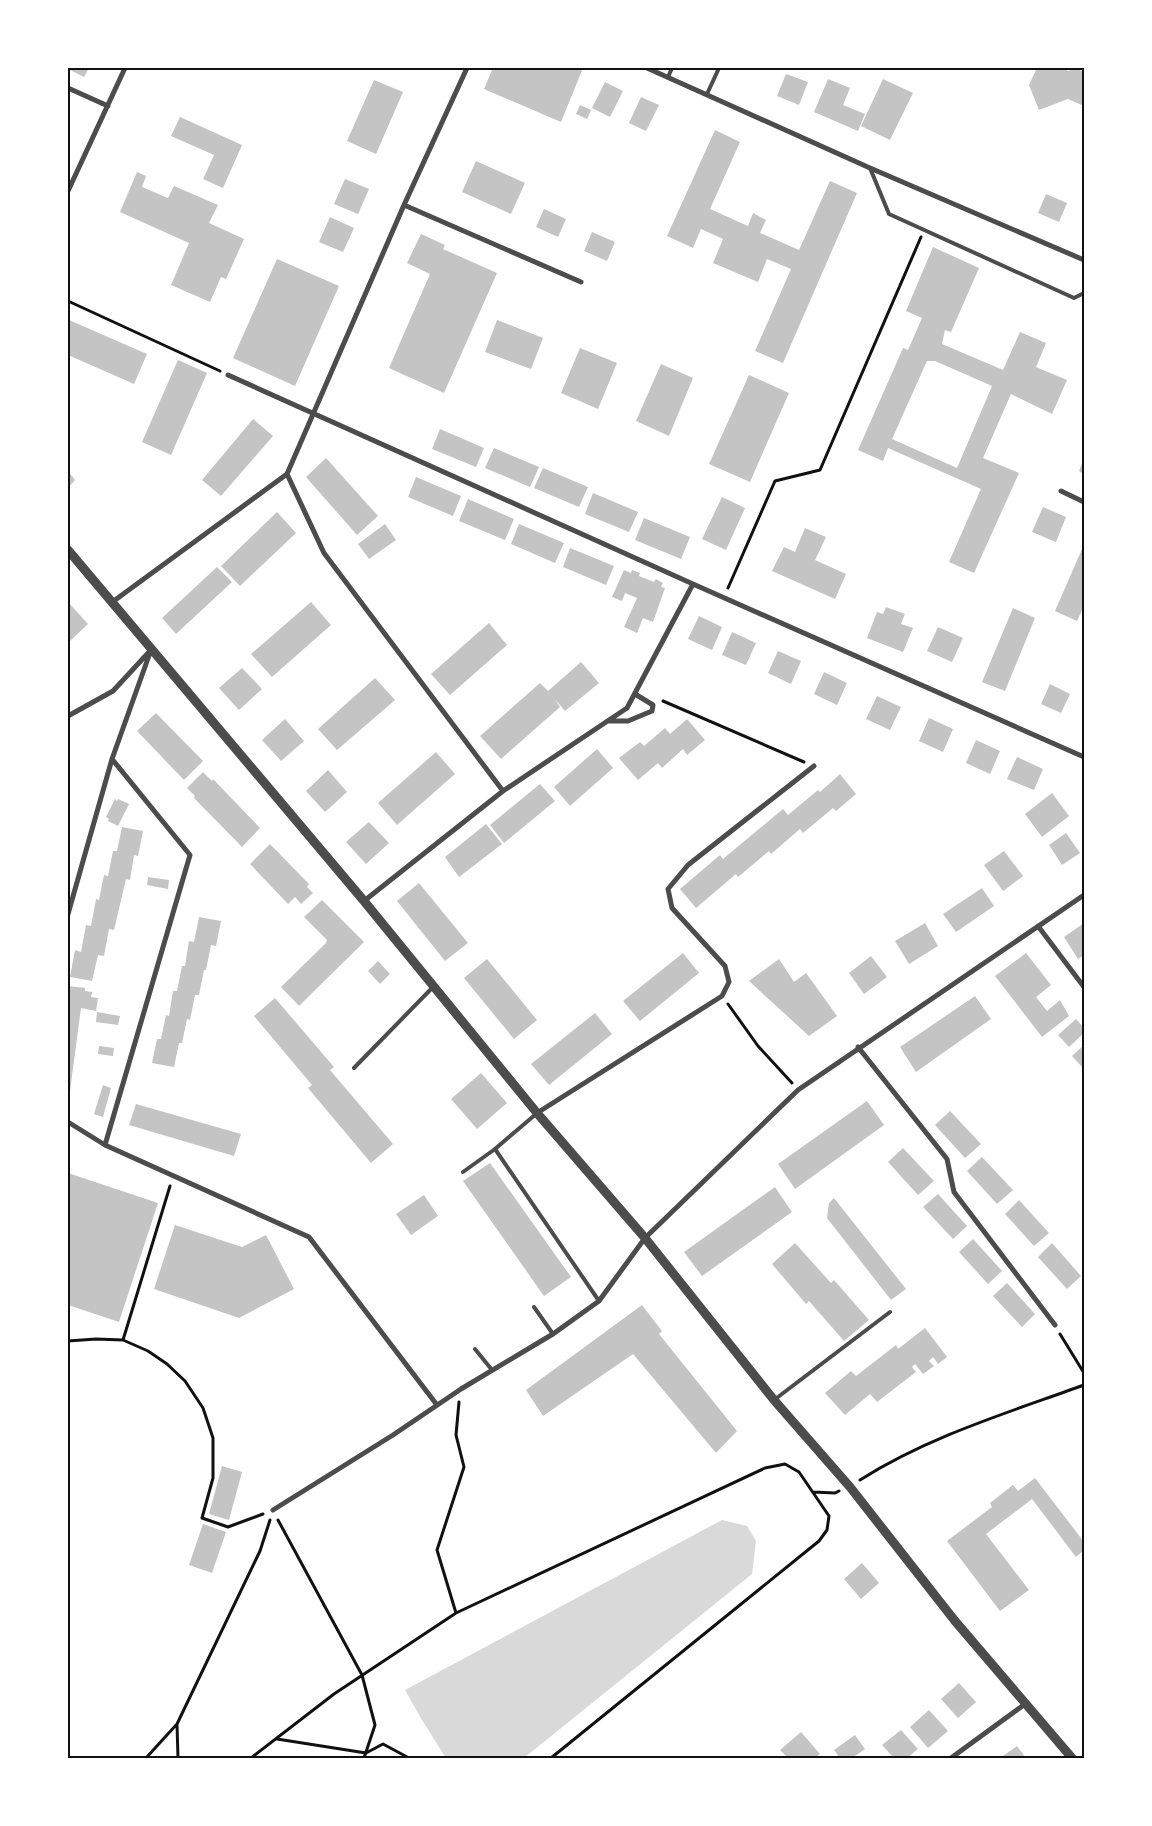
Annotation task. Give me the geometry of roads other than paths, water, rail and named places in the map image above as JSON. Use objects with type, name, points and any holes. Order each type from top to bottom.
[{"type":"street","points":[[68,192],[125,68]]},
{"type":"street","points":[[111,603],[287,474],[404,205],[467,68]]},
{"type":"street","points":[[647,68],[870,168],[1084,260]]},
{"type":"street","points":[[68,88],[108,106]]},
{"type":"street","points":[[404,205],[581,282]]},
{"type":"street","points":[[228,375],[1084,757]]},
{"type":"street","points":[[287,474],[324,553],[503,791]]},
{"type":"street","points":[[1061,491],[1084,502]]},
{"type":"street","points":[[68,550],[364,901],[537,1113],[645,1238],[774,1400],[850,1487],[955,1621],[1072,1758]]},
{"type":"street","points":[[364,901],[503,791],[628,708],[694,584]]},
{"type":"street","points":[[68,716],[113,691],[151,650]]},
{"type":"street","points":[[68,914],[112,760],[151,650]]},
{"type":"street","points":[[608,721],[628,721],[652,711],[653,705],[635,694]]},
{"type":"street","points":[[104,1145],[190,855],[112,760]]},
{"type":"street","points":[[537,1113],[722,996],[729,982],[725,966],[672,908],[668,889],[688,865],[814,766]]},
{"type":"street","points":[[273,1510],[461,1389],[553,1334],[599,1301],[645,1238],[798,1090],[858,1047],[1084,895]]},
{"type":"street","points":[[1038,926],[1084,987]]},
{"type":"street","points":[[858,1047],[947,1159],[954,1192],[1055,1325]]},
{"type":"street","points":[[68,1122],[104,1145],[309,1237],[437,1405]]},
{"type":"street","points":[[951,1758],[1025,1704]]},
{"type":"lane","points":[[668,77],[672,68]]},
{"type":"lane","points":[[707,94],[719,68]]},
{"type":"lane","points":[[870,168],[889,214],[1074,298],[1084,293]]},
{"type":"lane","points":[[354,1068],[434,986]]},
{"type":"lane","points":[[463,1172],[495,1149],[537,1113]]},
{"type":"lane","points":[[495,1149],[599,1301]]},
{"type":"lane","points":[[534,1307],[553,1334]]},
{"type":"lane","points":[[774,1400],[890,1312]]},
{"type":"lane","points":[[475,1349],[492,1370]]}]
